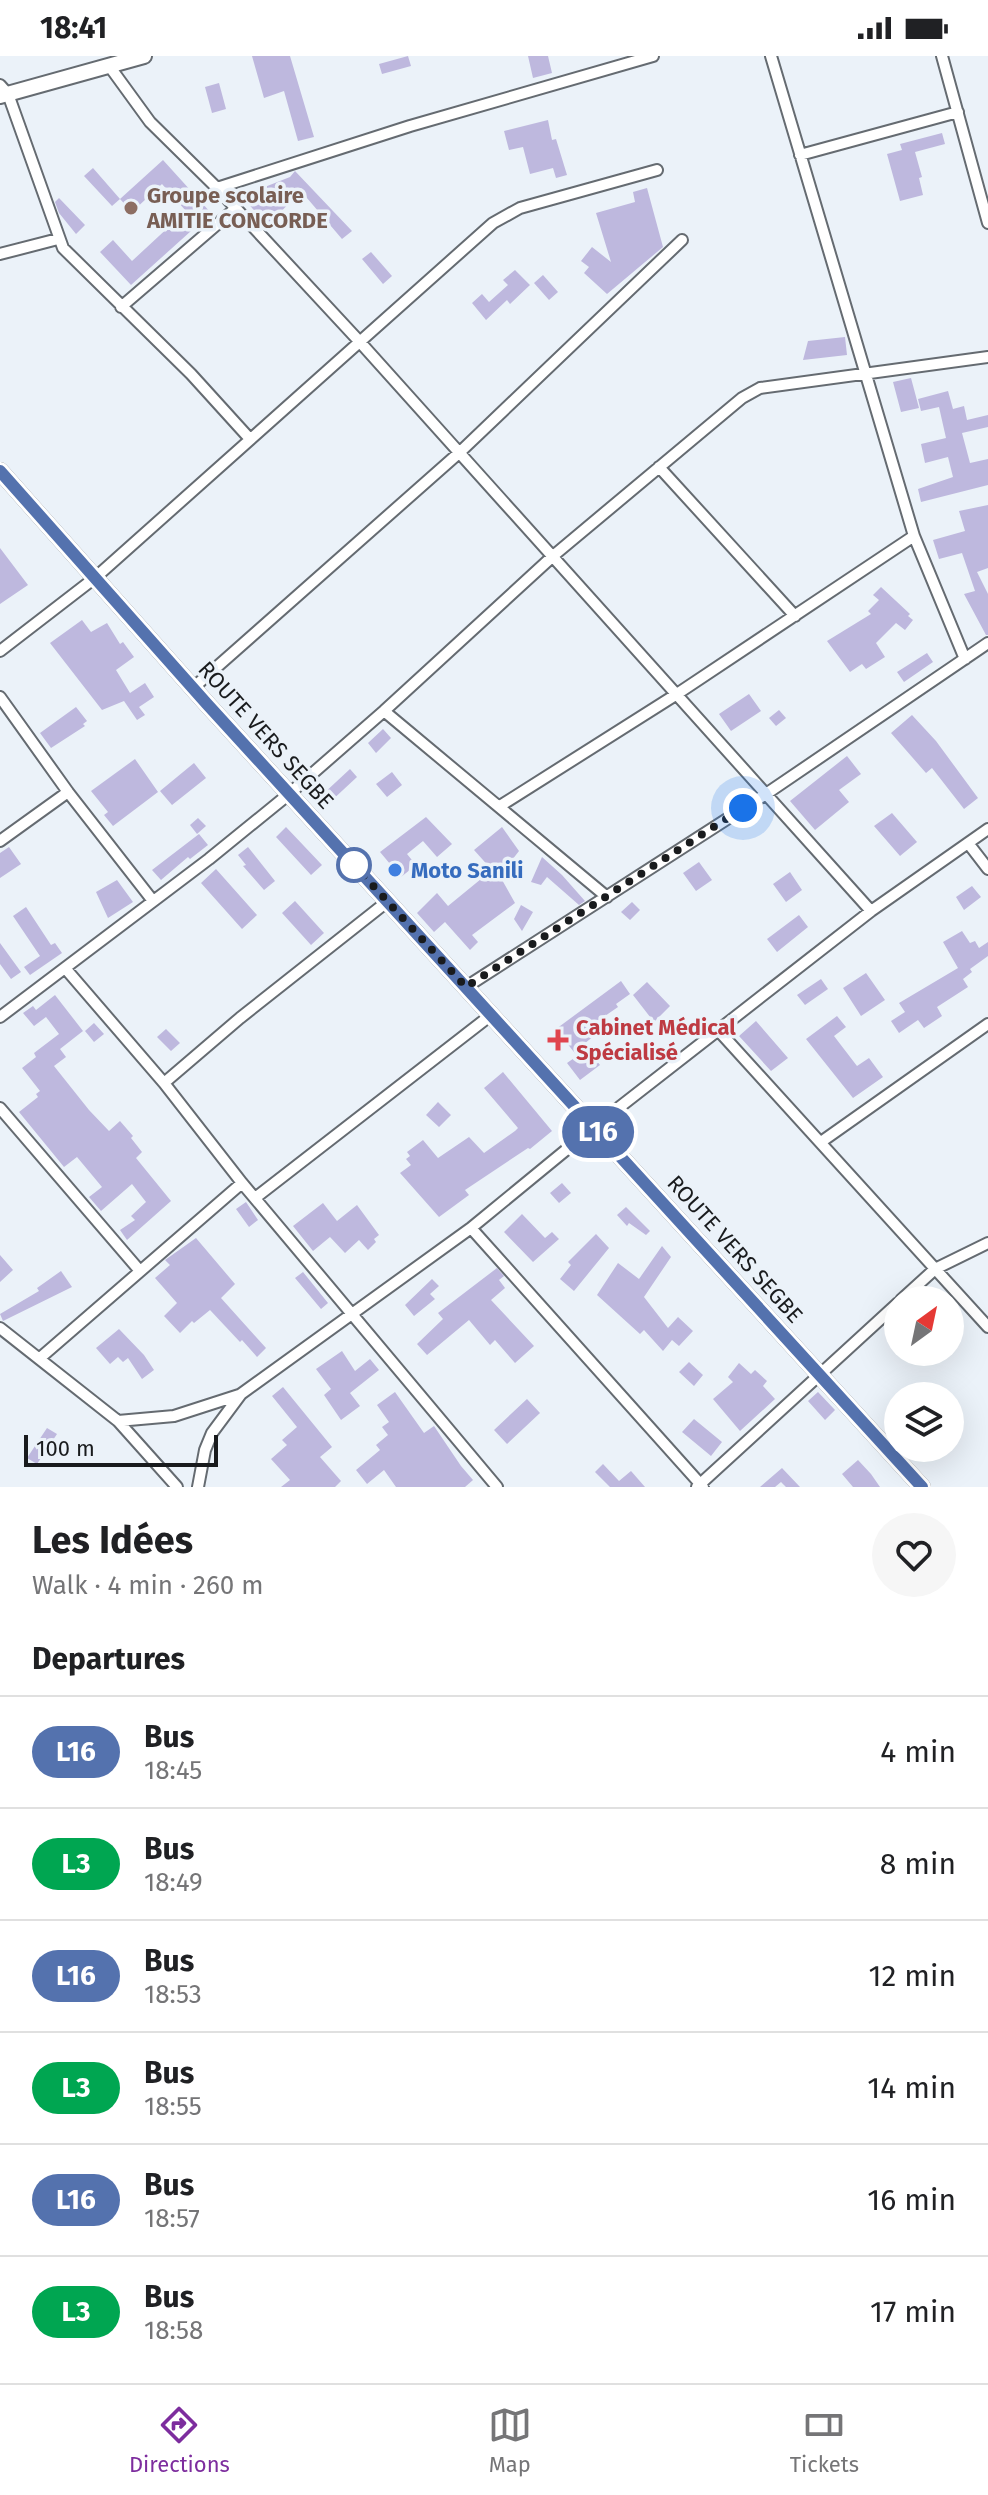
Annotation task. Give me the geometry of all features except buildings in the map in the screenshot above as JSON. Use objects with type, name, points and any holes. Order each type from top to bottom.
[{"type":"main road","points":[[3,91],[110,67],[144,56]]},
{"type":"main road","name":"ROUTE VERS SEGBE","points":[[0,471],[289,794],[922,1487]]},
{"type":"street","points":[[217,188],[410,126],[653,56]]},
{"type":"street","points":[[771,56],[914,536],[965,659]]},
{"type":"street","points":[[942,56],[988,223]]},
{"type":"street","points":[[110,67],[150,122],[217,188],[359,341],[871,911]]},
{"type":"street","points":[[3,91],[58,239],[66,252],[191,374],[250,439]]},
{"type":"street","points":[[800,155],[958,112]]},
{"type":"street","points":[[0,651],[96,577],[359,341],[505,215],[657,170]]},
{"type":"street","points":[[121,307],[236,208]]},
{"type":"street","points":[[0,254],[58,239]]},
{"type":"street","points":[[193,688],[460,452],[682,240]]},
{"type":"street","points":[[0,1017],[289,794],[553,556],[755,389],[988,357]]},
{"type":"street","points":[[659,467],[795,616]]},
{"type":"street","points":[[500,806],[677,694],[914,536]]},
{"type":"street","points":[[466,987],[766,794],[988,643]]},
{"type":"street","points":[[0,697],[68,792],[153,901]]},
{"type":"street","points":[[384,711],[607,897]]},
{"type":"street","points":[[0,841],[68,792]]},
{"type":"street","points":[[198,1487],[205,1450],[212,1433],[241,1394],[471,1228],[594,1127],[871,911],[988,829]]},
{"type":"street","points":[[968,843],[988,869]]},
{"type":"street","points":[[164,1083],[231,1025],[388,901]]},
{"type":"street","points":[[65,968],[164,1083],[242,1183],[493,1486]]},
{"type":"street","points":[[255,1198],[491,1015]]},
{"type":"street","points":[[821,1142],[988,1024]]},
{"type":"street","points":[[718,1030],[988,1327]]},
{"type":"street","points":[[0,1108],[140,1271]]},
{"type":"street","points":[[40,1358],[242,1183]]},
{"type":"street","points":[[471,1228],[700,1486],[884,1316]]},
{"type":"street","points":[[916,1286],[935,1269],[988,1243]]},
{"type":"street","points":[[0,1328],[118,1421],[177,1487]]},
{"type":"street","points":[[118,1421],[174,1416],[241,1394]]},
{"type":"bus line","name":"L16","points":[[0,471],[207,704],[922,1487]]},
{"type":"place","name":"Groupe scolaire AMITIE CONCORDE","points":[[131,208]]},
{"type":"place","name":"Moto Sanili","points":[[395,870]]},
{"type":"place","name":"Cabinet Médical Spécialisé","points":[[558,1040]]},
{"type":"route","points":[[354,865],[466,987],[743,808]]}]
